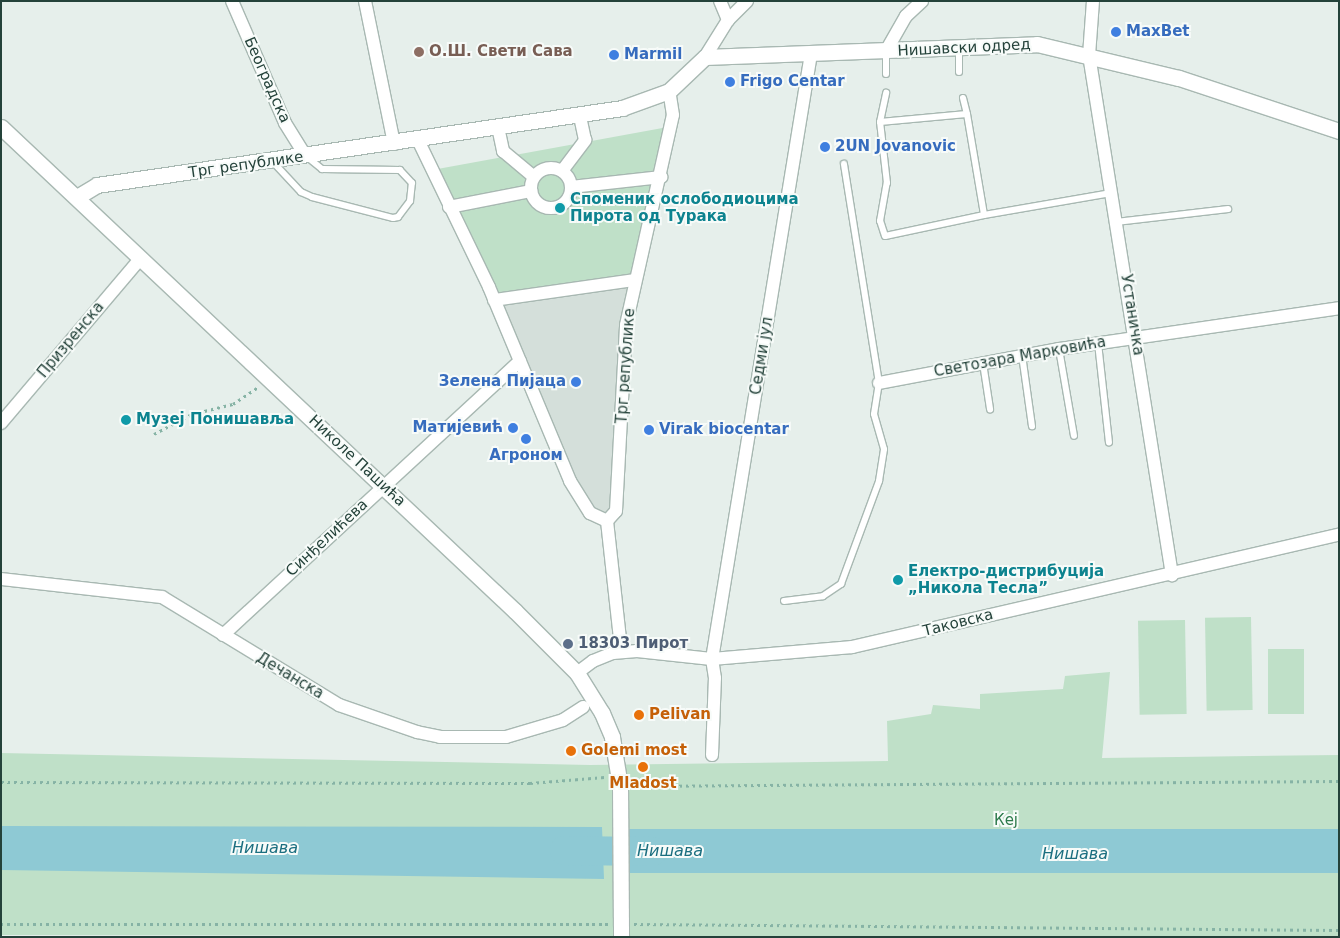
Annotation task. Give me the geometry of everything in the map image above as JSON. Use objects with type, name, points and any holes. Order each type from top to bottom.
[{"type":"street","name":"Београдска","points":[[232,1],[285,123],[306,156]]},
{"type":"street","points":[[365,1],[394,144]]},
{"type":"street","points":[[720,1],[728,20]]},
{"type":"street","name":"Трг републике","points":[[77,197],[97,185],[273,162],[622,108],[669,91],[705,57],[728,20],[747,1]]},
{"type":"street","points":[[886,51],[906,16],[922,1]]},
{"type":"street","name":"Устаничка","points":[[1093,1],[1089,55],[1136,338],[1172,576]]},
{"type":"street","name":"Нишавски одред","points":[[705,57],[1037,44],[1179,78],[1337,126]]},
{"type":"street","name":"Седми јул","points":[[712,755],[715,678],[712,659],[811,54]]},
{"type":"street","name":"Трг републике","points":[[607,521],[616,511],[625,344],[635,280],[661,177],[673,115],[669,91]]},
{"type":"street","points":[[562,172],[585,140],[580,116]]},
{"type":"street","name":"Николе Пашића","points":[[1,127],[384,487],[577,673],[607,722],[616,761],[626,783],[623,924]]},
{"type":"street","points":[[498,127],[503,151],[534,177]]},
{"type":"street","points":[[418,140],[494,300],[578,496],[590,513],[607,521],[620,638]]},
{"type":"street","points":[[550,168],[562,172],[570,187],[566,200],[555,207],[542,206],[532,191],[534,177],[550,168]]},
{"type":"street","points":[[570,187],[661,177]]},
{"type":"street","points":[[449,207],[532,191]]},
{"type":"street","name":"Призренска","points":[[1,423],[140,258]]},
{"type":"street","points":[[494,300],[635,280]]},
{"type":"street","name":"Светозара Марковића","points":[[879,383],[1022,355],[1339,308]]},
{"type":"street","name":"Синђелићева","points":[[223,634],[520,361]]},
{"type":"street","name":"Таковска","points":[[577,673],[593,661],[614,653],[637,651],[712,659],[852,646],[1172,576],[1339,535]]},
{"type":"street","name":"Дечанска","points":[[1,579],[162,597],[339,705],[417,732],[440,736],[506,737],[563,720],[583,707]]},
{"type":"lane","points":[[959,47],[959,72]]},
{"type":"lane","points":[[886,51],[886,74]]},
{"type":"lane","points":[[886,93],[880,122],[887,183],[880,221],[885,236],[984,215],[1111,193]]},
{"type":"lane","points":[[963,98],[984,215]]},
{"type":"lane","points":[[880,122],[967,114]]},
{"type":"lane","points":[[273,162],[301,192],[312,197],[393,218],[398,217],[410,201],[412,183],[400,170],[322,169],[306,156]]},
{"type":"lane","points":[[784,601],[832,592],[841,584],[879,481],[884,449],[874,414],[879,383],[844,164]]},
{"type":"lane","points":[[1116,222],[1228,209]]},
{"type":"lane","points":[[1098,343],[1109,442]]},
{"type":"lane","points":[[1059,349],[1074,436]]},
{"type":"lane","points":[[1022,355],[1032,426]]},
{"type":"lane","points":[[983,362],[990,409]]},
{"type":"path","points":[[154,434],[192,414],[234,404],[270,379]]},
{"type":"path","points":[[1,782],[530,782],[608,777],[604,762],[616,761]]},
{"type":"path","points":[[626,783],[633,786],[1339,781]]},
{"type":"path","points":[[1,924],[623,924],[1339,930]]},
{"type":"shaded area","name":"Зелена Пијаца","points":[[633,278],[618,494],[608,517],[589,508],[488,294]]},
{"type":"green space","points":[[668,127],[633,278],[488,294],[432,170]]},
{"type":"green space","points":[[1251,617],[1253,710],[1207,711],[1205,618]]},
{"type":"green space","points":[[1185,620],[1187,714],[1140,715],[1138,621]]},
{"type":"green space","points":[[1268,649],[1304,649],[1304,714],[1268,714]]},
{"type":"green space","name":"Кеј","points":[[1110,672],[1102,758],[1339,755],[1339,937],[1,935],[1,753],[590,765],[888,761],[887,721],[931,714],[933,705],[980,709],[980,694],[1063,689],[1065,676]]},
{"type":"water","points":[[1,826],[602,827],[604,879],[1,870]]},
{"type":"water","points":[[620,829],[1339,829],[1339,873],[620,873]]},
{"type":"waterway","name":"Нишава","points":[[564,850],[652,851]]},
{"type":"place","name":"MaxBet","points":[[1116,32]]},
{"type":"place","name":"О.Ш. Свети Сава","points":[[419,52]]},
{"type":"place","name":"Marmil","points":[[614,55]]},
{"type":"place","name":"Frigo Centar","points":[[730,82]]},
{"type":"place","name":"2UN Jovanovic","points":[[825,147]]},
{"type":"place","name":"Споменик ослободиоцима Пирота од Турака","points":[[560,208]]},
{"type":"place","name":"Зелена Пијаца","points":[[576,382]]},
{"type":"place","name":"Музеј Понишавља","points":[[126,420]]},
{"type":"place","name":"Матијевић","points":[[513,428]]},
{"type":"place","name":"Virak biocentar","points":[[649,430]]},
{"type":"place","name":"Агроном","points":[[526,439]]},
{"type":"place","name":"Електро-дистрибуција „Никола Тесла”","points":[[898,580]]},
{"type":"place","name":"18303 Пирот","points":[[568,644]]},
{"type":"place","name":"Pelivan","points":[[639,715]]},
{"type":"place","name":"Golemi most","points":[[571,751]]},
{"type":"place","name":"Mladost","points":[[643,767]]}]
